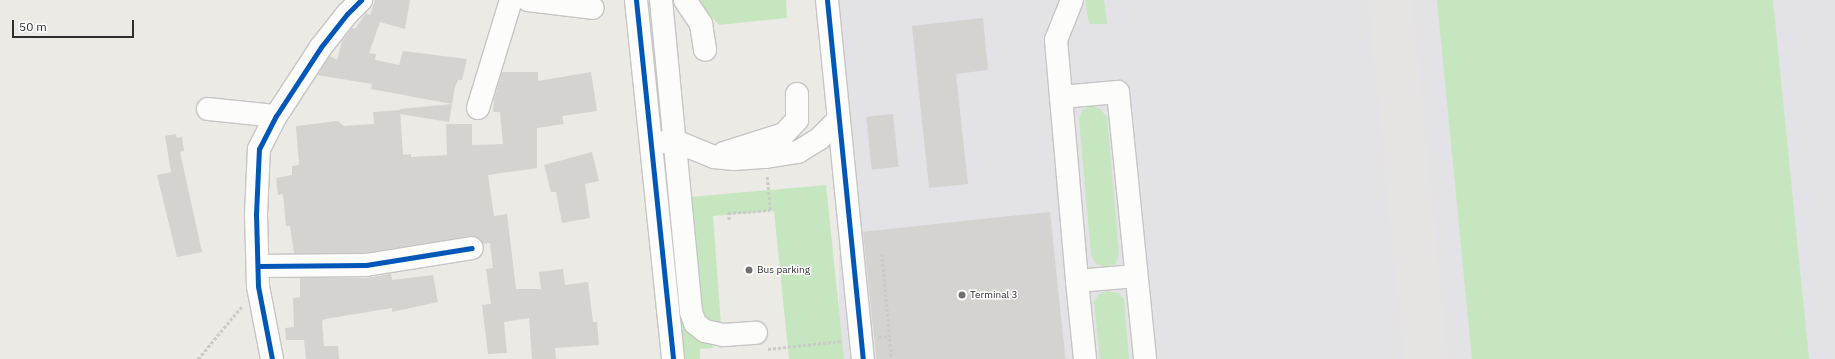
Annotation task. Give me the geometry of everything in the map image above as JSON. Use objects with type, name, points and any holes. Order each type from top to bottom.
[{"type":"street","points":[[272,359],[259,276],[256,214],[259,149],[276,116],[321,47],[346,14],[361,0]]},
{"type":"street","points":[[478,108],[511,0]]},
{"type":"street","points":[[528,0],[593,8]]},
{"type":"street","points":[[636,0],[673,359]]},
{"type":"street","points":[[661,0],[691,312],[695,323],[706,331],[760,341]]},
{"type":"street","points":[[684,0],[701,24],[706,50]]},
{"type":"street","points":[[827,0],[862,349]]},
{"type":"street","points":[[1072,0],[1056,40],[1085,359]]},
{"type":"street","points":[[1061,97],[1118,92],[1145,359]]},
{"type":"street","points":[[714,157],[784,134],[798,120],[797,94]]},
{"type":"street","points":[[208,109],[276,116]]},
{"type":"street","points":[[651,143],[675,141],[714,157],[734,159],[766,157],[798,152],[819,139],[839,119]]},
{"type":"street","points":[[259,276],[366,265],[472,248]]},
{"type":"street","points":[[1077,281],[1136,276]]},
{"type":"path","points":[[729,220],[728,213],[770,210],[766,157]]},
{"type":"path","points":[[882,254],[892,359]]},
{"type":"path","points":[[198,359],[259,276]]},
{"type":"path","points":[[760,341],[862,349],[890,336]]},
{"type":"shaded area","points":[[839,0],[1835,0],[1835,359],[839,359]]},
{"type":"green space","points":[[696,0],[786,0],[787,18],[719,25]]},
{"type":"green space","points":[[1085,0],[1104,0],[1107,24],[1089,24]]},
{"type":"green space","points":[[1437,0],[1773,0],[1809,359],[1472,359]]},
{"type":"green space","points":[[1091,106],[1099,108],[1107,117],[1119,253],[1116,263],[1107,267],[1096,264],[1091,255],[1079,119],[1082,110]]},
{"type":"green space","points":[[826,185],[844,359],[789,359],[774,211],[713,216],[721,324],[709,322],[703,313],[690,197]]},
{"type":"green space","points":[[1107,291],[1118,293],[1124,299],[1129,359],[1100,359],[1094,302],[1098,295]]},
{"type":"green space","points":[[678,308],[692,329],[711,339],[713,348],[700,349],[700,359],[683,359]]},
{"type":"building","points":[[375,0],[410,0],[405,29],[380,22],[369,53],[376,54],[375,60],[399,65],[403,51],[467,59],[462,80],[458,80],[455,87],[452,104],[371,89],[372,84],[317,75],[330,56],[337,60],[342,41],[352,28],[355,29],[366,13],[370,15]]},
{"type":"building","points":[[983,18],[988,70],[956,74],[968,184],[929,188],[912,26]]},
{"type":"building","points":[[502,72],[538,72],[538,81],[591,72],[597,111],[562,116],[564,124],[537,128],[537,168],[488,175],[494,216],[507,214],[516,289],[541,289],[539,272],[563,269],[565,285],[588,282],[593,322],[597,322],[599,345],[555,348],[556,359],[532,359],[529,318],[504,322],[507,353],[488,354],[482,305],[491,304],[486,269],[493,268],[490,243],[483,244],[477,237],[470,236],[365,253],[294,253],[290,226],[286,226],[283,194],[278,195],[276,178],[292,175],[292,166],[299,165],[296,126],[338,121],[344,126],[374,124],[373,112],[400,110],[403,155],[411,154],[411,157],[447,155],[446,124],[472,124],[472,145],[503,144],[500,112],[493,112],[494,99]]},
{"type":"building","points":[[452,104],[449,122],[400,114],[400,109]]},
{"type":"building","points":[[893,114],[899,167],[872,170],[866,117]]},
{"type":"building","points":[[176,134],[177,138],[182,137],[184,151],[180,152],[202,252],[177,257],[157,175],[171,172],[165,136]]},
{"type":"building","points":[[592,152],[599,181],[585,184],[590,218],[562,223],[556,192],[551,192],[544,165]]},
{"type":"building","name":"Terminal 3","points":[[1050,212],[1065,359],[876,359],[863,232]]},
{"type":"building","points":[[391,274],[392,280],[433,275],[438,302],[392,312],[392,308],[325,319],[322,321],[324,346],[338,346],[339,359],[306,359],[304,340],[286,340],[285,328],[294,327],[293,298],[300,297],[300,278],[366,278]]},
{"type":"taxiway","points":[[1390,0],[1426,359]]},
{"type":"cycle path","points":[[272,359],[258,286],[256,214],[259,149],[276,116],[321,47],[347,14],[361,0]]},
{"type":"cycle path","points":[[636,0],[673,359]]},
{"type":"cycle path","points":[[827,0],[863,359]]},
{"type":"cycle path","points":[[259,266],[366,265],[472,248]]},
{"type":"place","name":"Bus parking","points":[[749,270]]},
{"type":"place","name":"Terminal 3","points":[[962,295]]}]
